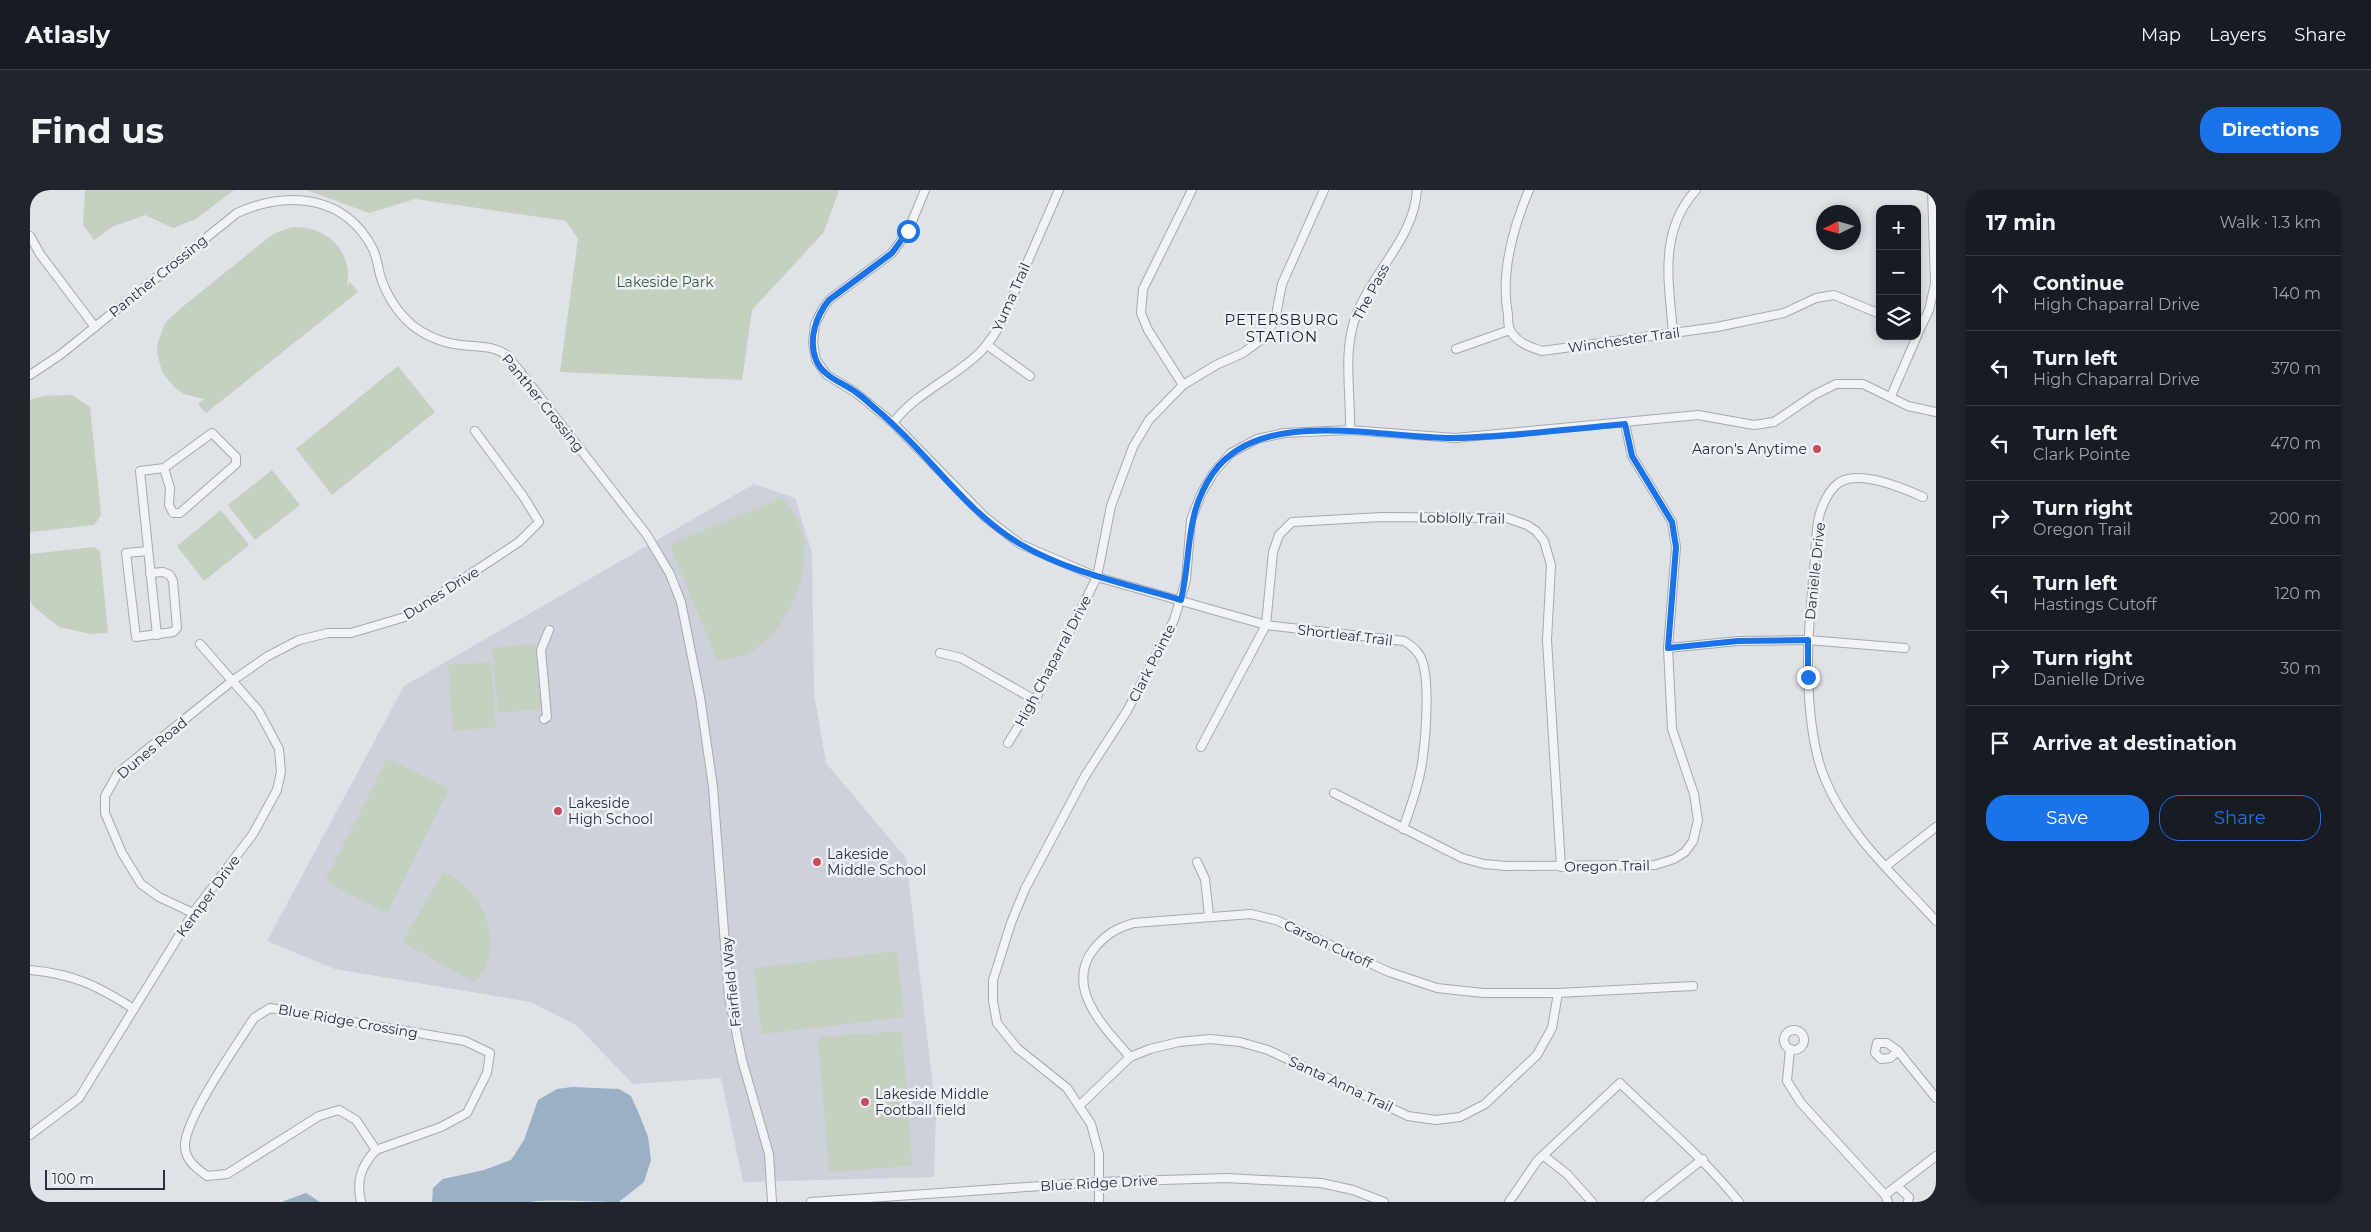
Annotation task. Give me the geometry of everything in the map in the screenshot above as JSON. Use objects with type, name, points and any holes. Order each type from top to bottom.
[{"type":"street","name":"High Chaparral Drive","points":[[925,190],[908,231],[892,253],[829,300],[815,324],[813,343],[816,360],[827,376],[856,392],[893,423],[985,517],[1020,544],[1097,577],[1181,600]]},
{"type":"street","name":"Yuma Trail","points":[[893,423],[904,408],[974,358],[987,345],[999,327],[1059,190]]},
{"type":"street","points":[[1183,385],[1148,330],[1141,313],[1143,289],[1192,190]]},
{"type":"street","name":"High Chaparral Drive","points":[[1008,743],[1035,700],[1097,577],[1111,506],[1133,447],[1149,420],[1183,385],[1243,353],[1267,335],[1276,315],[1282,284],[1324,190]]},
{"type":"street","name":"The Pass","points":[[1350,430],[1349,338],[1358,311],[1379,274],[1400,243],[1416,207],[1417,190]]},
{"type":"street","points":[[1456,349],[1510,330],[1506,305],[1506,277],[1518,215],[1529,190]]},
{"type":"street","points":[[1673,333],[1667,261],[1671,234],[1683,207],[1696,190]]},
{"type":"street","points":[[1921,325],[1928,310],[1935,284],[1932,190]]},
{"type":"street","name":"Panther Crossing","points":[[30,375],[60,355],[237,212],[267,199],[296,197],[323,203],[345,215],[358,227],[369,243],[378,262],[383,284],[400,314],[425,334],[447,343],[495,349],[508,356],[658,551],[681,602],[687,624],[713,787]]},
{"type":"street","points":[[30,236],[40,254],[95,327]]},
{"type":"street","name":"Winchester Trail","points":[[1510,330],[1524,345],[1542,351],[1717,328],[1784,313],[1816,298],[1834,295],[1876,312]]},
{"type":"street","points":[[1891,396],[1915,340]]},
{"type":"street","points":[[987,345],[1030,376]]},
{"type":"street","name":"Clark Pointe","points":[[1099,1202],[1099,1154],[1096,1138],[1080,1105],[1067,1088],[1007,1038],[997,1023],[993,1001],[993,980],[1011,923],[1025,889],[1085,776],[1127,711],[1163,644],[1181,600],[1186,580],[1191,520],[1201,494],[1214,472],[1231,453],[1257,439],[1284,433],[1350,430],[1455,438],[1698,416],[1754,425],[1774,422],[1814,395],[1836,384],[1863,384],[1918,410],[1936,412]]},
{"type":"street","name":"Oregon Trail","points":[[1334,792],[1462,858],[1484,864],[1561,867],[1655,865],[1674,859],[1685,852],[1693,841],[1698,820],[1694,794],[1672,729],[1668,648],[1676,547],[1672,522],[1632,456],[1625,424]]},
{"type":"street","name":"Dunes Drive","points":[[232,681],[268,656],[299,640],[328,634],[350,634],[405,617],[513,546],[539,522],[523,496],[475,431]]},
{"type":"street","points":[[157,635],[140,471],[164,468],[212,433],[236,457],[236,464],[180,513],[172,513],[169,505],[170,488],[164,468]]},
{"type":"street","name":"Danielle Drive","points":[[1923,497],[1897,486],[1866,479],[1848,478],[1838,483],[1830,492],[1819,517],[1808,640],[1808,677],[1816,746],[1824,778],[1836,804],[1886,866],[1936,921]]},
{"type":"street","name":"Loblolly Trail","points":[[1201,746],[1266,626],[1273,552],[1278,535],[1292,522],[1382,517],[1507,518],[1527,525],[1536,531],[1544,542],[1551,565],[1547,640],[1561,867]]},
{"type":"street","points":[[148,551],[126,553],[136,638],[174,632],[177,628],[174,589],[170,575],[163,572],[150,573]]},
{"type":"street","name":"Shortleaf Trail","points":[[1181,600],[1266,626],[1404,641],[1413,646],[1421,658],[1425,681],[1424,746],[1419,777],[1403,829]]},
{"type":"street","points":[[544,719],[547,717],[541,650],[549,630]]},
{"type":"street","points":[[1668,648],[1738,641],[1808,640],[1906,648]]},
{"type":"street","name":"Kemper Drive","points":[[30,1135],[79,1098],[193,913],[253,834],[277,790],[281,772],[279,749],[258,710],[200,644]]},
{"type":"street","points":[[940,653],[961,658],[1035,700]]},
{"type":"street","name":"Dunes Road","points":[[193,913],[159,897],[141,884],[110,830],[105,813],[104,796],[118,773],[232,681]]},
{"type":"street","name":"Fairfield Way","points":[[713,787],[729,997],[742,1060],[769,1154],[772,1202]]},
{"type":"street","points":[[1886,866],[1936,827]]},
{"type":"street","points":[[1197,862],[1205,879],[1209,916]]},
{"type":"street","name":"Carson Cutoff","points":[[1130,1057],[1091,1008],[1084,990],[1084,970],[1090,954],[1116,928],[1134,923],[1251,914],[1276,920],[1389,972],[1437,988],[1483,993],[1558,993],[1693,986]]},
{"type":"street","points":[[30,970],[54,972],[98,986],[134,1009]]},
{"type":"street","name":"Santa Anna Trail","points":[[1080,1105],[1130,1057],[1150,1049],[1179,1042],[1210,1039],[1240,1042],[1268,1050],[1408,1116],[1436,1120],[1460,1117],[1485,1104],[1537,1055],[1552,1028],[1558,993]]},
{"type":"street","name":"Blue Ridge Crossing","points":[[270,1008],[464,1041],[490,1053],[487,1073],[467,1113],[440,1127],[376,1150],[356,1120],[339,1110],[319,1116],[227,1174],[207,1176],[192,1165],[185,1147],[189,1125],[237,1045],[254,1018],[270,1008]]},
{"type":"street","points":[[1790,1049],[1787,1081],[1801,1104],[1887,1199],[1897,1186],[1936,1156]]},
{"type":"street","points":[[1898,1051],[1936,1098]]},
{"type":"street","points":[[1508,1202],[1537,1161],[1620,1082],[1676,1138],[1703,1159],[1739,1202]]},
{"type":"street","points":[[361,1202],[359,1178],[366,1161],[376,1150]]},
{"type":"street","points":[[1544,1156],[1567,1174],[1592,1202]]},
{"type":"street","points":[[1648,1202],[1703,1159]]},
{"type":"street","name":"Blue Ridge Drive","points":[[811,1202],[1099,1182],[1227,1178],[1321,1183],[1353,1190],[1384,1202]]},
{"type":"street","points":[[1897,1186],[1910,1197],[1908,1202]]},
{"type":"shaded area","points":[[754,484],[795,498],[812,553],[814,693],[826,763],[906,858],[936,1112],[934,1177],[743,1182],[721,1078],[633,1084],[576,1025],[530,1002],[335,969],[267,941],[404,686]]},
{"type":"green space","points":[[85,190],[234,190],[196,219],[173,228],[145,215],[112,227],[94,240],[83,225]]},
{"type":"green space","name":"Lakeside Park","points":[[306,190],[839,190],[824,232],[752,310],[742,380],[560,372],[578,239],[566,221],[415,199],[369,213]]},
{"type":"green space","points":[[292,227],[304,227],[315,230],[334,242],[346,261],[348,272],[347,285],[350,282],[358,292],[206,413],[198,404],[204,399],[184,394],[175,388],[162,372],[157,352],[158,342],[165,323],[273,234]]},
{"type":"green space","points":[[398,366],[435,412],[332,495],[296,449]]},
{"type":"green space","points":[[72,395],[90,407],[101,515],[94,525],[30,532],[30,400],[44,396]]},
{"type":"green space","points":[[272,470],[300,505],[255,540],[228,505]]},
{"type":"green space","points":[[783,498],[802,530],[805,550],[800,583],[794,600],[787,615],[766,641],[745,654],[717,660],[671,548],[674,542]]},
{"type":"green space","points":[[221,510],[249,545],[204,581],[177,546]]},
{"type":"green space","points":[[94,547],[100,551],[108,633],[91,634],[59,627],[34,607],[30,600],[30,554]]},
{"type":"green space","points":[[535,644],[541,709],[498,713],[492,648]]},
{"type":"green space","points":[[491,662],[496,727],[453,731],[448,665]]},
{"type":"green space","points":[[387,758],[449,789],[387,913],[325,881]]},
{"type":"green space","points":[[443,872],[457,879],[470,891],[480,905],[487,920],[490,953],[484,969],[474,982],[402,942]]},
{"type":"green space","points":[[897,951],[904,1017],[762,1034],[754,968]]},
{"type":"green space","name":"Lakeside Middle Football field","points":[[902,1031],[912,1166],[829,1172],[818,1037]]},
{"type":"water","points":[[572,1087],[619,1089],[631,1096],[648,1137],[651,1160],[644,1182],[619,1202],[432,1202],[433,1188],[443,1179],[484,1170],[511,1160],[524,1140],[538,1100],[557,1089]]},
{"type":"water","points":[[306,1193],[320,1202],[283,1202],[284,1201]]},
{"type":"place","name":"Aaron's Anytime","points":[[1817,449]]},
{"type":"place","name":"Lakeside High School","points":[[558,811]]},
{"type":"place","name":"Lakeside Middle School","points":[[817,862]]},
{"type":"place","name":"Lakeside Middle Football field","points":[[865,1102]]},
{"type":"district","name":"PETERSBURG STATION","points":[[1282,328]]},
{"type":"route","points":[[908,231],[892,253],[829,300],[815,324],[813,343],[816,360],[827,376],[856,392],[893,423],[985,517],[1020,544],[1097,577],[1181,600],[1186,580],[1191,520],[1201,494],[1214,472],[1231,453],[1257,439],[1284,433],[1350,430],[1408,436],[1455,438],[1625,424],[1632,456],[1662,502],[1672,522],[1676,547],[1668,648],[1738,641],[1808,640],[1808,677]]}]
